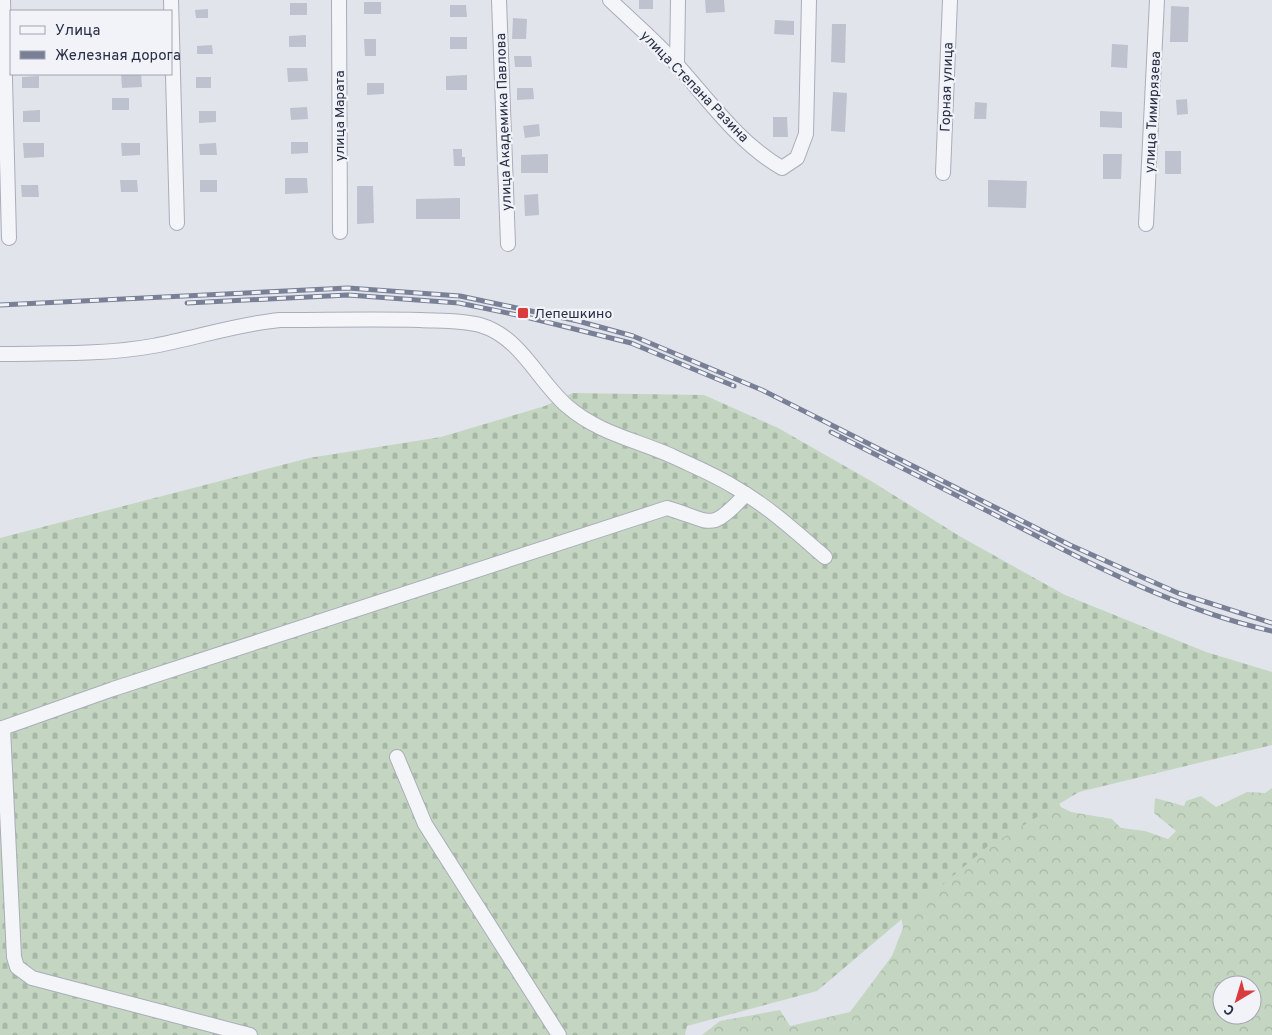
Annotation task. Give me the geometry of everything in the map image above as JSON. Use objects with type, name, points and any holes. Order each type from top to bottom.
[{"type":"street","points":[[3,0],[9,238]]},
{"type":"street","name":"улица Марата","points":[[339,0],[340,232]]},
{"type":"street","name":"улица Академика Павлова","points":[[498,0],[508,244]]},
{"type":"street","name":"улица Степана Разина","points":[[610,0],[677,65],[735,131],[768,160],[782,168],[797,158],[806,134],[809,0]]},
{"type":"street","points":[[677,65],[678,0]]},
{"type":"street","name":"Горная улица","points":[[943,173],[950,0]]},
{"type":"street","name":"улица Тимирязева","points":[[1146,224],[1157,0]]},
{"type":"street","points":[[172,37],[177,223]]},
{"type":"street","points":[[0,354],[120,350],[152,346],[260,322],[280,320],[406,320],[460,322],[479,325],[492,330],[514,346],[566,406],[584,419],[634,443],[670,455],[746,494],[776,515],[825,557]]},
{"type":"street","points":[[250,1035],[32,978],[17,968],[14,957],[1,728],[113,688],[667,508],[706,522],[722,519],[746,494]]},
{"type":"street","points":[[397,758],[425,824],[559,1035]]},
{"type":"green space","points":[[573,393],[704,395],[778,428],[871,481],[961,537],[1065,595],[1206,652],[1272,672],[1272,745],[1079,792],[987,847],[817,991],[687,1026],[685,1035],[0,1035],[0,538],[309,458],[441,437],[545,406]]},
{"type":"green space","points":[[389,679],[1056,797],[1061,807],[1071,812],[1112,819],[1121,828],[1145,831],[1168,839],[1176,831],[1154,813],[1155,798],[1184,806],[1186,801],[1201,796],[1216,807],[1247,792],[1265,793],[1272,788],[1272,1035],[702,1035],[720,1021],[780,1010],[790,1026],[850,1012],[892,956],[903,928],[901,916]]},
{"type":"building","points":[[639,0],[653,0],[653,9],[639,9]]},
{"type":"building","points":[[705,0],[724,0],[725,12],[706,13]]},
{"type":"building","points":[[364,2],[381,2],[381,14],[364,14]]},
{"type":"building","points":[[290,3],[307,3],[307,15],[290,15]]},
{"type":"building","points":[[450,5],[466,5],[467,17],[450,17]]},
{"type":"building","points":[[1171,6],[1189,7],[1188,42],[1170,42]]},
{"type":"building","points":[[208,9],[208,18],[196,18],[195,10]]},
{"type":"building","points":[[513,18],[527,19],[526,39],[512,39]]},
{"type":"building","points":[[775,20],[794,21],[794,35],[774,34]]},
{"type":"building","points":[[832,24],[846,24],[845,63],[831,62]]},
{"type":"building","points":[[306,35],[306,47],[289,47],[289,36]]},
{"type":"building","points":[[450,37],[467,37],[467,49],[450,49]]},
{"type":"building","points":[[364,39],[376,39],[376,56],[365,56]]},
{"type":"building","points":[[1112,44],[1128,45],[1127,68],[1111,67]]},
{"type":"building","points":[[212,45],[213,54],[197,54],[197,46]]},
{"type":"building","points":[[514,56],[531,56],[532,67],[515,67]]},
{"type":"building","points":[[287,68],[307,68],[308,81],[288,82]]},
{"type":"building","points":[[121,75],[141,75],[142,87],[122,88]]},
{"type":"building","points":[[467,75],[467,90],[446,90],[446,76]]},
{"type":"building","points":[[39,76],[39,88],[22,88],[22,77]]},
{"type":"building","points":[[196,77],[211,77],[211,88],[196,88]]},
{"type":"building","points":[[367,83],[384,83],[384,94],[367,95]]},
{"type":"building","points":[[517,88],[533,88],[534,99],[517,100]]},
{"type":"building","points":[[833,92],[847,93],[845,132],[831,131]]},
{"type":"building","points":[[112,98],[129,98],[129,110],[112,110]]},
{"type":"building","points":[[1187,99],[1188,114],[1177,115],[1176,100]]},
{"type":"building","points":[[975,102],[987,103],[986,119],[974,119]]},
{"type":"building","points":[[307,107],[308,119],[291,120],[290,108]]},
{"type":"building","points":[[40,110],[40,122],[23,122],[23,111]]},
{"type":"building","points":[[199,111],[216,111],[216,122],[199,123]]},
{"type":"building","points":[[1100,111],[1122,112],[1122,128],[1100,127]]},
{"type":"building","points":[[773,117],[787,117],[788,137],[773,137]]},
{"type":"building","points":[[539,124],[540,136],[525,138],[523,126]]},
{"type":"building","points":[[291,142],[308,142],[308,153],[291,154]]},
{"type":"building","points":[[23,143],[44,143],[44,157],[24,158]]},
{"type":"building","points":[[121,143],[140,143],[140,155],[122,156]]},
{"type":"building","points":[[216,143],[217,155],[200,155],[199,144]]},
{"type":"building","points":[[453,149],[462,149],[462,157],[465,157],[465,166],[454,166]]},
{"type":"building","points":[[1165,151],[1181,151],[1181,174],[1165,174]]},
{"type":"building","points":[[548,154],[548,173],[521,173],[521,155]]},
{"type":"building","points":[[1103,154],[1122,154],[1121,179],[1103,179]]},
{"type":"building","points":[[285,178],[307,178],[308,193],[285,194]]},
{"type":"building","points":[[120,180],[137,180],[138,192],[121,192]]},
{"type":"building","points":[[200,180],[217,180],[217,192],[200,192]]},
{"type":"building","points":[[988,180],[1027,181],[1026,208],[988,207]]},
{"type":"building","points":[[21,185],[38,185],[39,197],[22,197]]},
{"type":"building","points":[[357,186],[373,186],[374,223],[357,224]]},
{"type":"building","points":[[538,194],[539,215],[525,216],[524,195]]},
{"type":"building","points":[[460,198],[460,219],[416,219],[416,199]]},
{"type":"railway","points":[[0,305],[348,288],[460,296],[578,321],[633,336],[762,390],[1070,545],[1178,593],[1272,623]]},
{"type":"railway","points":[[187,303],[348,295],[459,303],[522,316],[631,343],[734,386]]},
{"type":"railway","points":[[831,432],[1056,546],[1146,589],[1208,613],[1272,631]]},
{"type":"place","name":"Лепешкино","points":[[523,313]]}]
